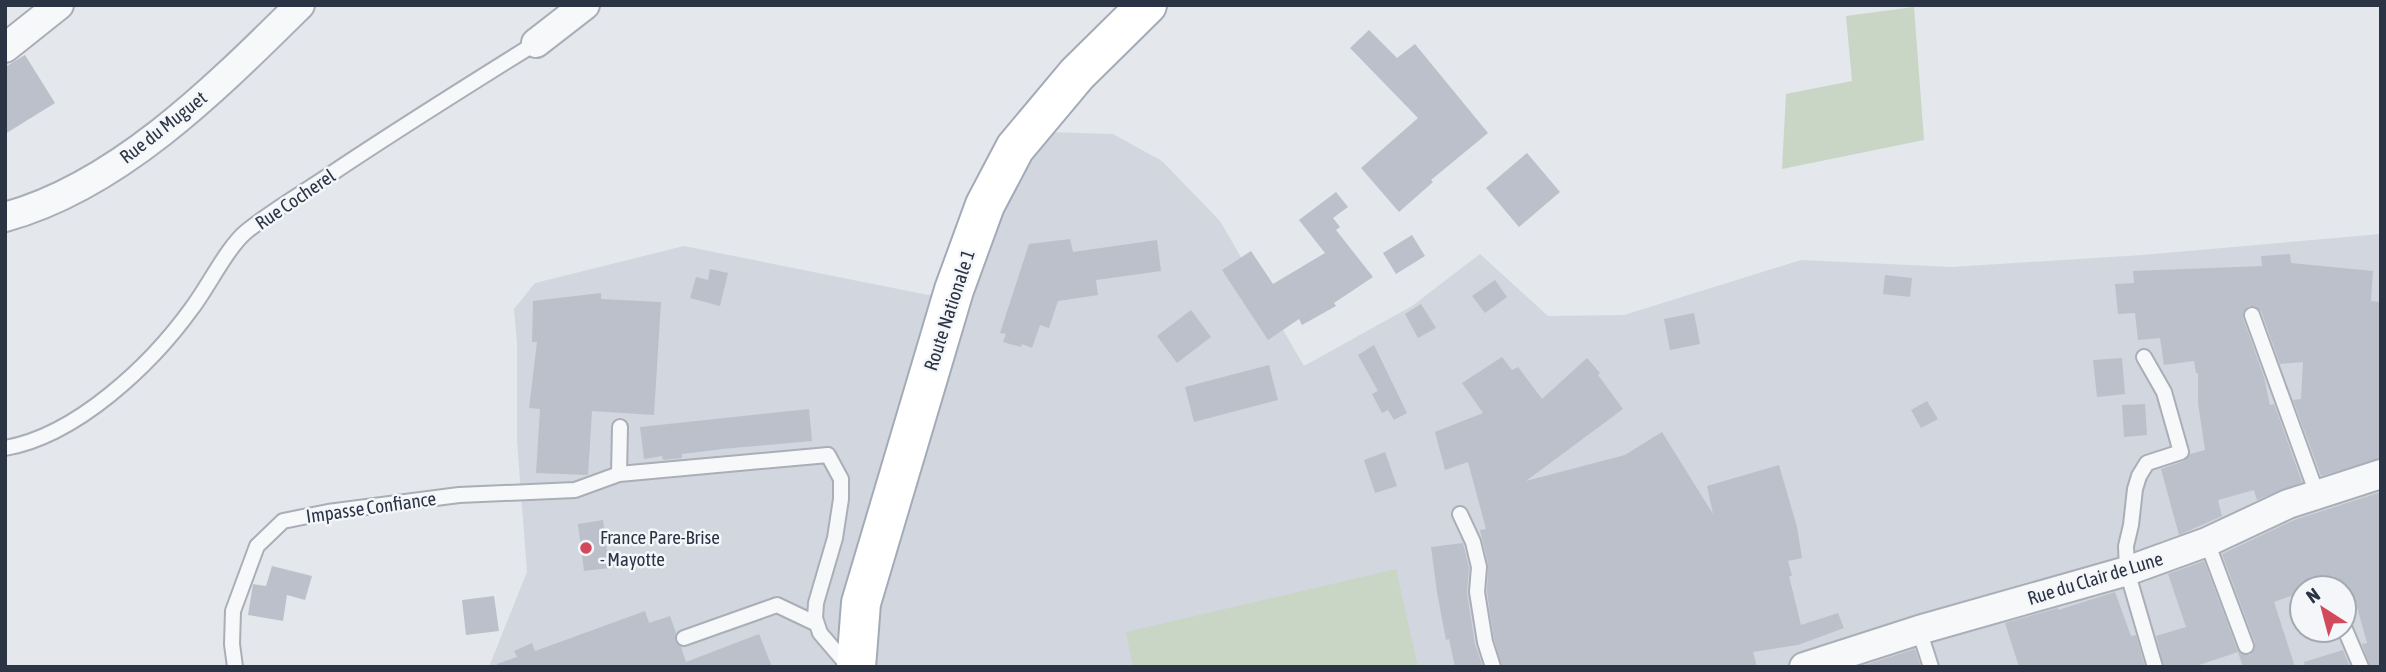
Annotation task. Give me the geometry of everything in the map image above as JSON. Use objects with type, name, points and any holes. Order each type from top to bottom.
[{"type":"main road","name":"Route Nationale 1","points":[[856,667],[861,603],[954,290],[985,205],[1015,148],[1077,74],[1147,5]]},
{"type":"street","points":[[5,48],[58,5]]},
{"type":"street","name":"Rue du Muguet","points":[[5,217],[33,209],[93,178],[137,150],[189,111],[300,5]]},
{"type":"street","name":"Rue Cocherel","points":[[536,43],[580,6]]},
{"type":"street","name":"Rue du Clair de Lune","points":[[1804,667],[1919,630],[2127,571],[2207,542],[2288,504],[2381,474]]},
{"type":"lane","name":"Rue Cocherel","points":[[5,448],[25,445],[63,426],[104,400],[145,362],[190,311],[245,232],[414,119],[536,43]]},
{"type":"lane","points":[[2252,315],[2317,494]]},
{"type":"lane","points":[[2144,357],[2164,392],[2181,453],[2147,463],[2139,476],[2126,546],[2127,571],[2155,667]]},
{"type":"lane","points":[[619,474],[620,427]]},
{"type":"lane","name":"Impasse Confiance","points":[[235,667],[232,644],[233,611],[257,546],[282,521],[328,512],[459,495],[575,490],[619,474],[828,455],[841,479],[841,499],[835,538],[816,603],[817,624]]},
{"type":"lane","points":[[1460,514],[1473,542],[1479,567],[1477,592],[1485,642],[1493,667]]},
{"type":"lane","points":[[2207,542],[2246,646]]},
{"type":"lane","points":[[684,638],[776,605],[817,624],[820,633],[849,667]]},
{"type":"lane","points":[[1919,630],[1931,667]]},
{"type":"lane","points":[[2351,644],[2361,667]]},
{"type":"shaded area","points":[[1047,132],[1113,134],[1162,161],[1220,221],[1304,366],[1412,306],[1480,254],[1548,316],[1624,315],[1801,260],[1952,267],[2142,255],[2381,234],[2381,667],[489,667],[527,572],[517,441],[517,344],[514,309],[535,283],[684,246],[928,295],[973,286],[999,215]]},
{"type":"green space","points":[[1914,7],[1924,140],[1782,169],[1786,94],[1852,81],[1846,16]]},
{"type":"green space","points":[[1396,569],[1418,667],[1133,667],[1126,632]]},
{"type":"building","points":[[1369,30],[1397,58],[1415,44],[1488,133],[1431,180],[1433,182],[1399,212],[1361,168],[1418,118],[1350,48]]},
{"type":"building","points":[[25,55],[55,103],[5,134],[5,67]]},
{"type":"building","points":[[1527,153],[1560,192],[1519,227],[1486,188]]},
{"type":"building","points":[[1336,192],[1348,207],[1333,218],[1340,227],[1336,230],[1373,277],[1334,303],[1336,306],[1302,325],[1299,319],[1268,340],[1222,270],[1251,251],[1273,284],[1325,253],[1299,220]]},
{"type":"building","points":[[1412,235],[1425,256],[1396,274],[1383,253]]},
{"type":"building","points":[[1070,239],[1073,252],[1157,240],[1161,271],[1096,280],[1098,295],[1058,301],[1049,328],[1040,325],[1032,348],[1003,342],[1006,334],[1000,333],[1029,244]]},
{"type":"building","points":[[2290,254],[2291,263],[2373,271],[2371,301],[2381,302],[2381,458],[2321,476],[2293,400],[2301,399],[2303,362],[2280,364],[2261,311],[2254,306],[2248,306],[2243,318],[2264,377],[2270,405],[2274,404],[2302,482],[2257,500],[2254,490],[2218,500],[2222,516],[2179,535],[2161,469],[2184,461],[2190,454],[2205,450],[2198,403],[2198,373],[2194,361],[2164,365],[2160,338],[2138,340],[2135,313],[2118,314],[2115,284],[2134,283],[2133,271],[2262,266],[2261,256]]},
{"type":"building","points":[[710,269],[728,273],[720,306],[690,298],[696,277],[708,280]]},
{"type":"building","points":[[1885,275],[1912,278],[1910,297],[1883,294]]},
{"type":"building","points":[[1495,280],[1507,297],[1485,313],[1472,296]]},
{"type":"building","points":[[601,293],[601,299],[661,302],[654,415],[592,411],[588,475],[536,473],[540,409],[529,408],[537,342],[532,342],[533,301]]},
{"type":"building","points":[[1421,304],[1436,328],[1418,338],[1405,314]]},
{"type":"building","points":[[1191,310],[1211,337],[1177,363],[1157,336]]},
{"type":"building","points":[[1694,313],[1700,344],[1670,350],[1664,319]]},
{"type":"building","points":[[1374,345],[1407,413],[1394,420],[1388,410],[1382,413],[1372,394],[1378,391],[1358,355]]},
{"type":"building","points":[[1502,357],[1512,370],[1518,367],[1542,399],[1587,358],[1623,409],[1526,481],[1625,455],[1662,432],[1713,514],[1707,486],[1779,465],[1797,527],[1802,558],[1788,561],[1801,625],[1838,613],[1844,628],[1798,645],[1753,652],[1757,667],[1502,667],[1494,640],[1487,592],[1488,565],[1480,530],[1486,529],[1468,462],[1445,470],[1435,432],[1483,413],[1462,383]]},
{"type":"building","points":[[2122,358],[2125,394],[2097,397],[2093,360]]},
{"type":"building","points":[[1269,365],[1278,400],[1194,422],[1185,387]]},
{"type":"building","points":[[1927,401],[1938,419],[1921,428],[1911,410]]},
{"type":"building","points":[[2145,404],[2147,435],[2124,437],[2122,405]]},
{"type":"building","points":[[809,409],[812,441],[682,454],[682,458],[663,460],[662,456],[644,459],[640,427]]},
{"type":"building","points":[[1385,452],[1397,486],[1375,493],[1364,460]]},
{"type":"building","points":[[2381,492],[2381,667],[2370,667],[2362,644],[2367,643],[2358,610],[2358,574],[2288,574],[2288,597],[2274,602],[2295,667],[2243,667],[2238,652],[2193,667],[2164,667],[2156,636],[2186,627],[2168,574],[2204,561],[2237,649],[2244,655],[2250,655],[2255,643],[2222,554],[2294,520]]},
{"type":"building","points":[[603,520],[609,568],[584,571],[578,524]]},
{"type":"building","points":[[1463,543],[1469,568],[1467,593],[1475,644],[1483,667],[1455,667],[1449,639],[1446,640],[1437,592],[1431,547]]},
{"type":"building","points":[[272,566],[312,576],[305,600],[287,595],[283,621],[248,615],[253,584],[266,586]]},
{"type":"building","points":[[2115,592],[2131,636],[2136,635],[2145,667],[2019,667],[2005,623]]},
{"type":"building","points":[[494,596],[499,631],[466,635],[462,600]]},
{"type":"building","points":[[645,611],[649,623],[670,616],[676,633],[675,641],[681,647],[686,662],[759,634],[772,667],[497,667],[497,664],[517,657],[514,651],[532,643],[535,651]]},
{"type":"building","points":[[1915,649],[1921,667],[1859,667]]},
{"type":"building","points":[[2343,650],[2350,667],[2305,667],[2304,662]]},
{"type":"place","name":"France Pare-Brise - Mayotte","points":[[586,548]]}]
